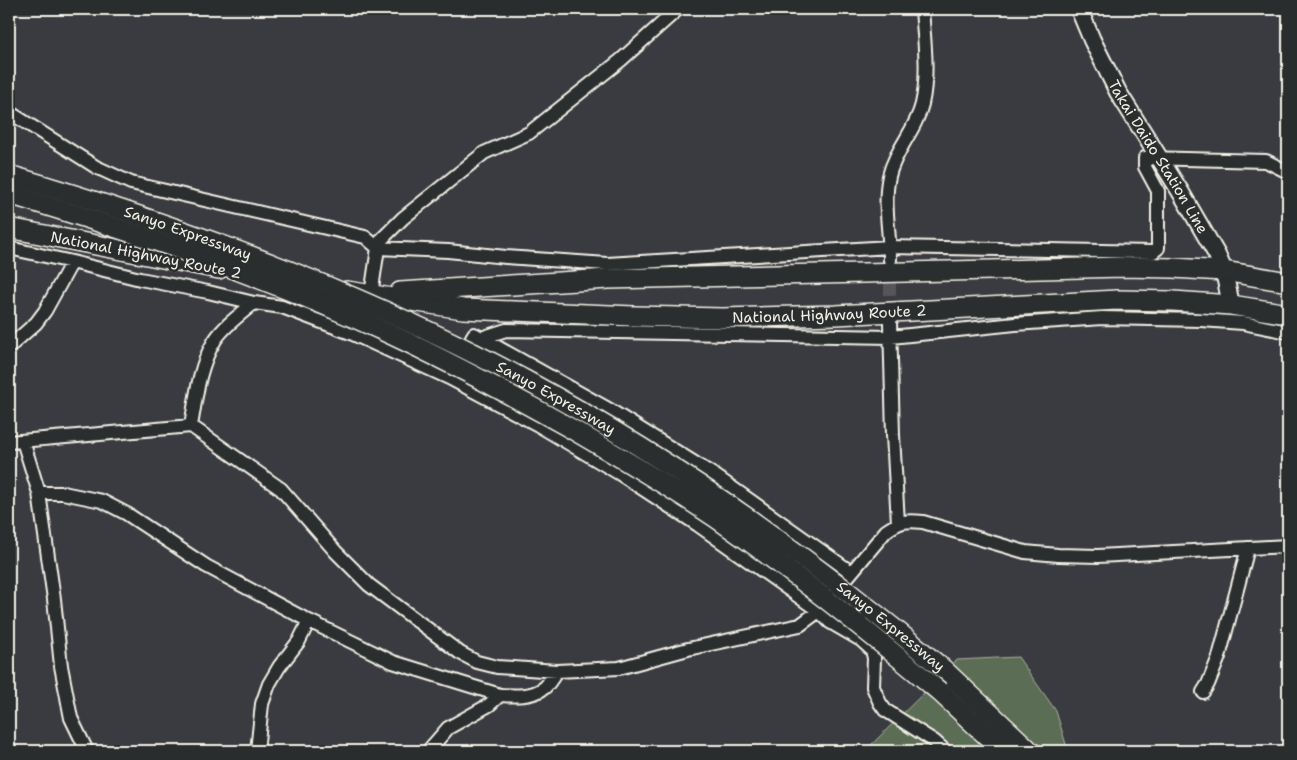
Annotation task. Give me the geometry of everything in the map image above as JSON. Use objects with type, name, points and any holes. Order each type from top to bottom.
[{"type":"highway","name":"Sanyo Expressway","points":[[9,175],[136,214],[252,256],[394,315],[525,380],[626,437],[724,500],[819,569],[876,612],[943,669],[1030,751]]},
{"type":"highway","name":"Sanyo Expressway","points":[[9,194],[200,257],[286,290],[388,333],[515,397],[616,454],[714,517],[808,584],[940,692],[1003,751]]},
{"type":"highway","name":"National Highway Route 2","points":[[9,228],[235,272],[463,309],[530,313],[722,318],[836,315],[1116,300],[1231,305],[1288,314]]},
{"type":"highway","name":"National Highway Route 2","points":[[371,295],[608,279],[1124,267],[1224,271],[1288,282]]},
{"type":"main road","name":"Takai Daido Station Line","points":[[1079,9],[1118,92],[1207,238],[1224,271],[1231,305]]},
{"type":"street","points":[[354,334],[371,295],[378,248],[382,239],[403,218],[484,153],[528,134],[621,60],[678,9]]},
{"type":"street","points":[[890,254],[887,198],[889,176],[922,104],[925,75],[922,9]]},
{"type":"street","points":[[9,112],[96,167],[132,183],[365,237],[378,248],[448,251],[607,264],[890,254],[1153,252],[1158,248],[1158,192],[1145,167],[1146,158],[1266,161],[1288,172]]},
{"type":"street","points":[[9,248],[140,279],[282,307],[354,334],[450,378],[538,425],[620,474],[698,525],[819,611],[830,622],[861,640],[872,650],[874,658],[873,687],[880,703],[886,710],[934,741],[944,751]]},
{"type":"street","points":[[9,347],[36,323],[72,262]]},
{"type":"street","points":[[191,426],[200,374],[206,358],[216,339],[230,323],[254,303]]},
{"type":"street","points":[[481,338],[506,330],[891,337],[1015,324],[1102,318],[1218,321],[1243,323],[1288,332]]},
{"type":"street","points":[[890,322],[893,435],[898,522]]},
{"type":"street","points":[[450,378],[474,334],[610,410],[714,475],[851,572]]},
{"type":"street","points":[[9,442],[191,426],[281,488],[336,552],[369,585],[460,653],[477,662],[497,667],[556,671],[619,668],[688,649],[800,625],[819,611],[886,532],[898,522],[923,522],[1025,552],[1058,555],[1098,556],[1288,546]]},
{"type":"street","points":[[23,441],[39,494],[54,599],[61,666],[69,709],[71,718],[87,751]]},
{"type":"street","points":[[39,494],[63,493],[102,501],[127,514],[206,566],[309,621],[392,662],[500,696],[517,696],[545,688],[556,671]]},
{"type":"street","points":[[1203,692],[1219,657],[1248,548]]},
{"type":"street","points":[[257,751],[262,704],[269,684],[299,641],[309,621]]},
{"type":"street","points":[[428,751],[448,728],[489,705],[500,696]]},
{"type":"green space","points":[[1018,657],[1056,711],[1068,751],[865,751],[957,660]]},
{"type":"tunnel","points":[[890,265],[890,320]]}]
